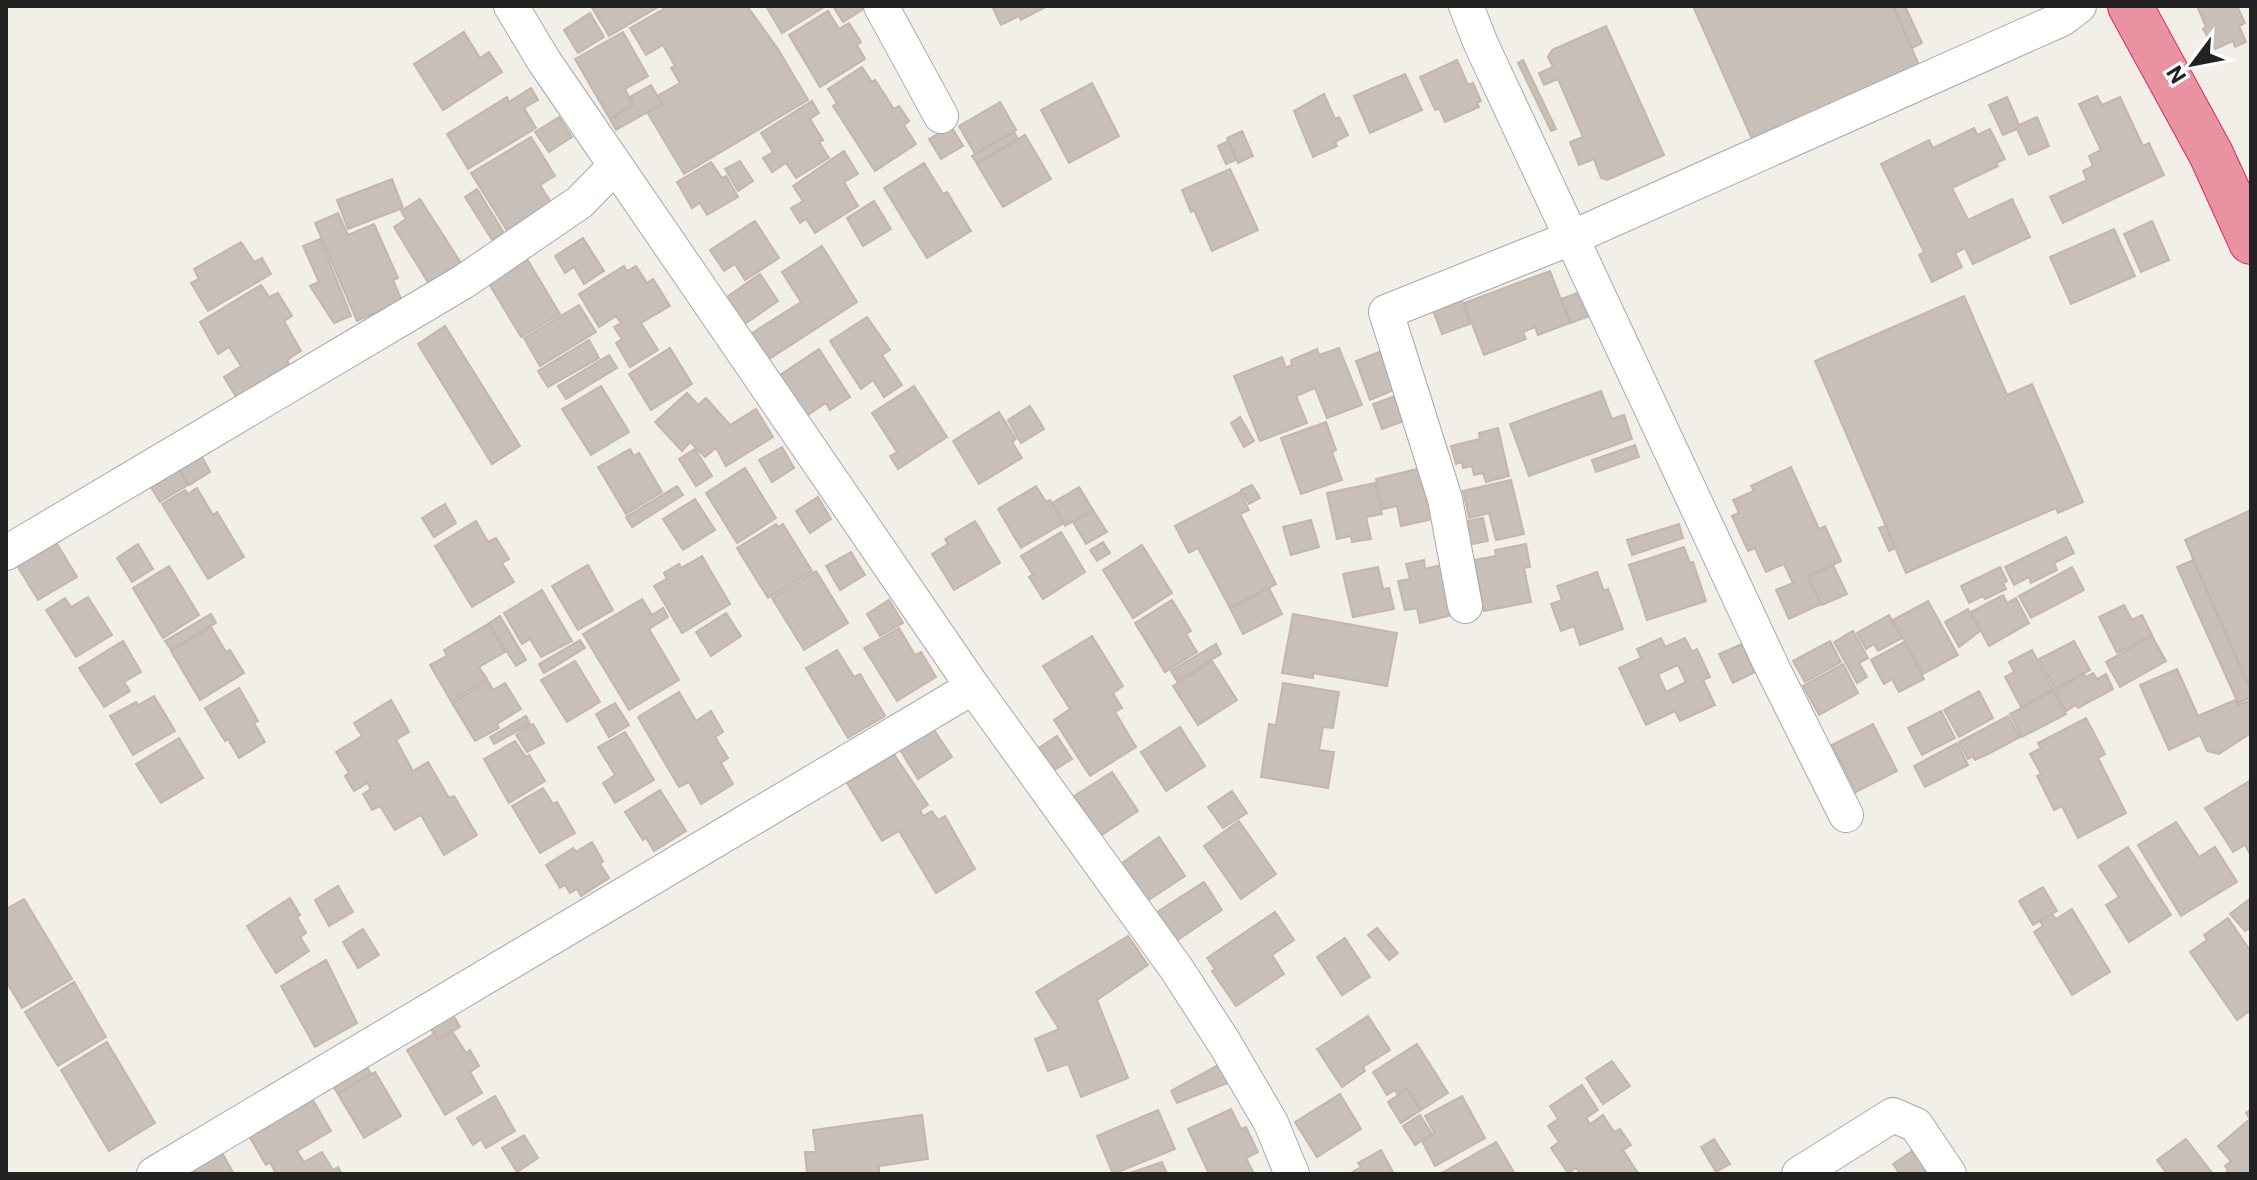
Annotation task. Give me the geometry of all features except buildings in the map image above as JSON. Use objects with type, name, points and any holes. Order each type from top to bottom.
[{"type":"highway","points":[[2130,6],[2211,154],[2251,242]]},
{"type":"street","points":[[511,6],[615,166],[973,687],[1176,968],[1271,1123],[1292,1174]]},
{"type":"street","points":[[881,6],[941,116]]},
{"type":"street","points":[[1466,6],[1772,667],[1846,815]]},
{"type":"street","points":[[1465,606],[1445,499],[1386,312],[1571,238],[2062,19],[2079,6]]},
{"type":"street","points":[[6,553],[463,282],[580,202],[615,166]]},
{"type":"street","points":[[154,1174],[973,687]]},
{"type":"street","points":[[1799,1174],[1893,1115],[1916,1125],[1949,1174]]}]
